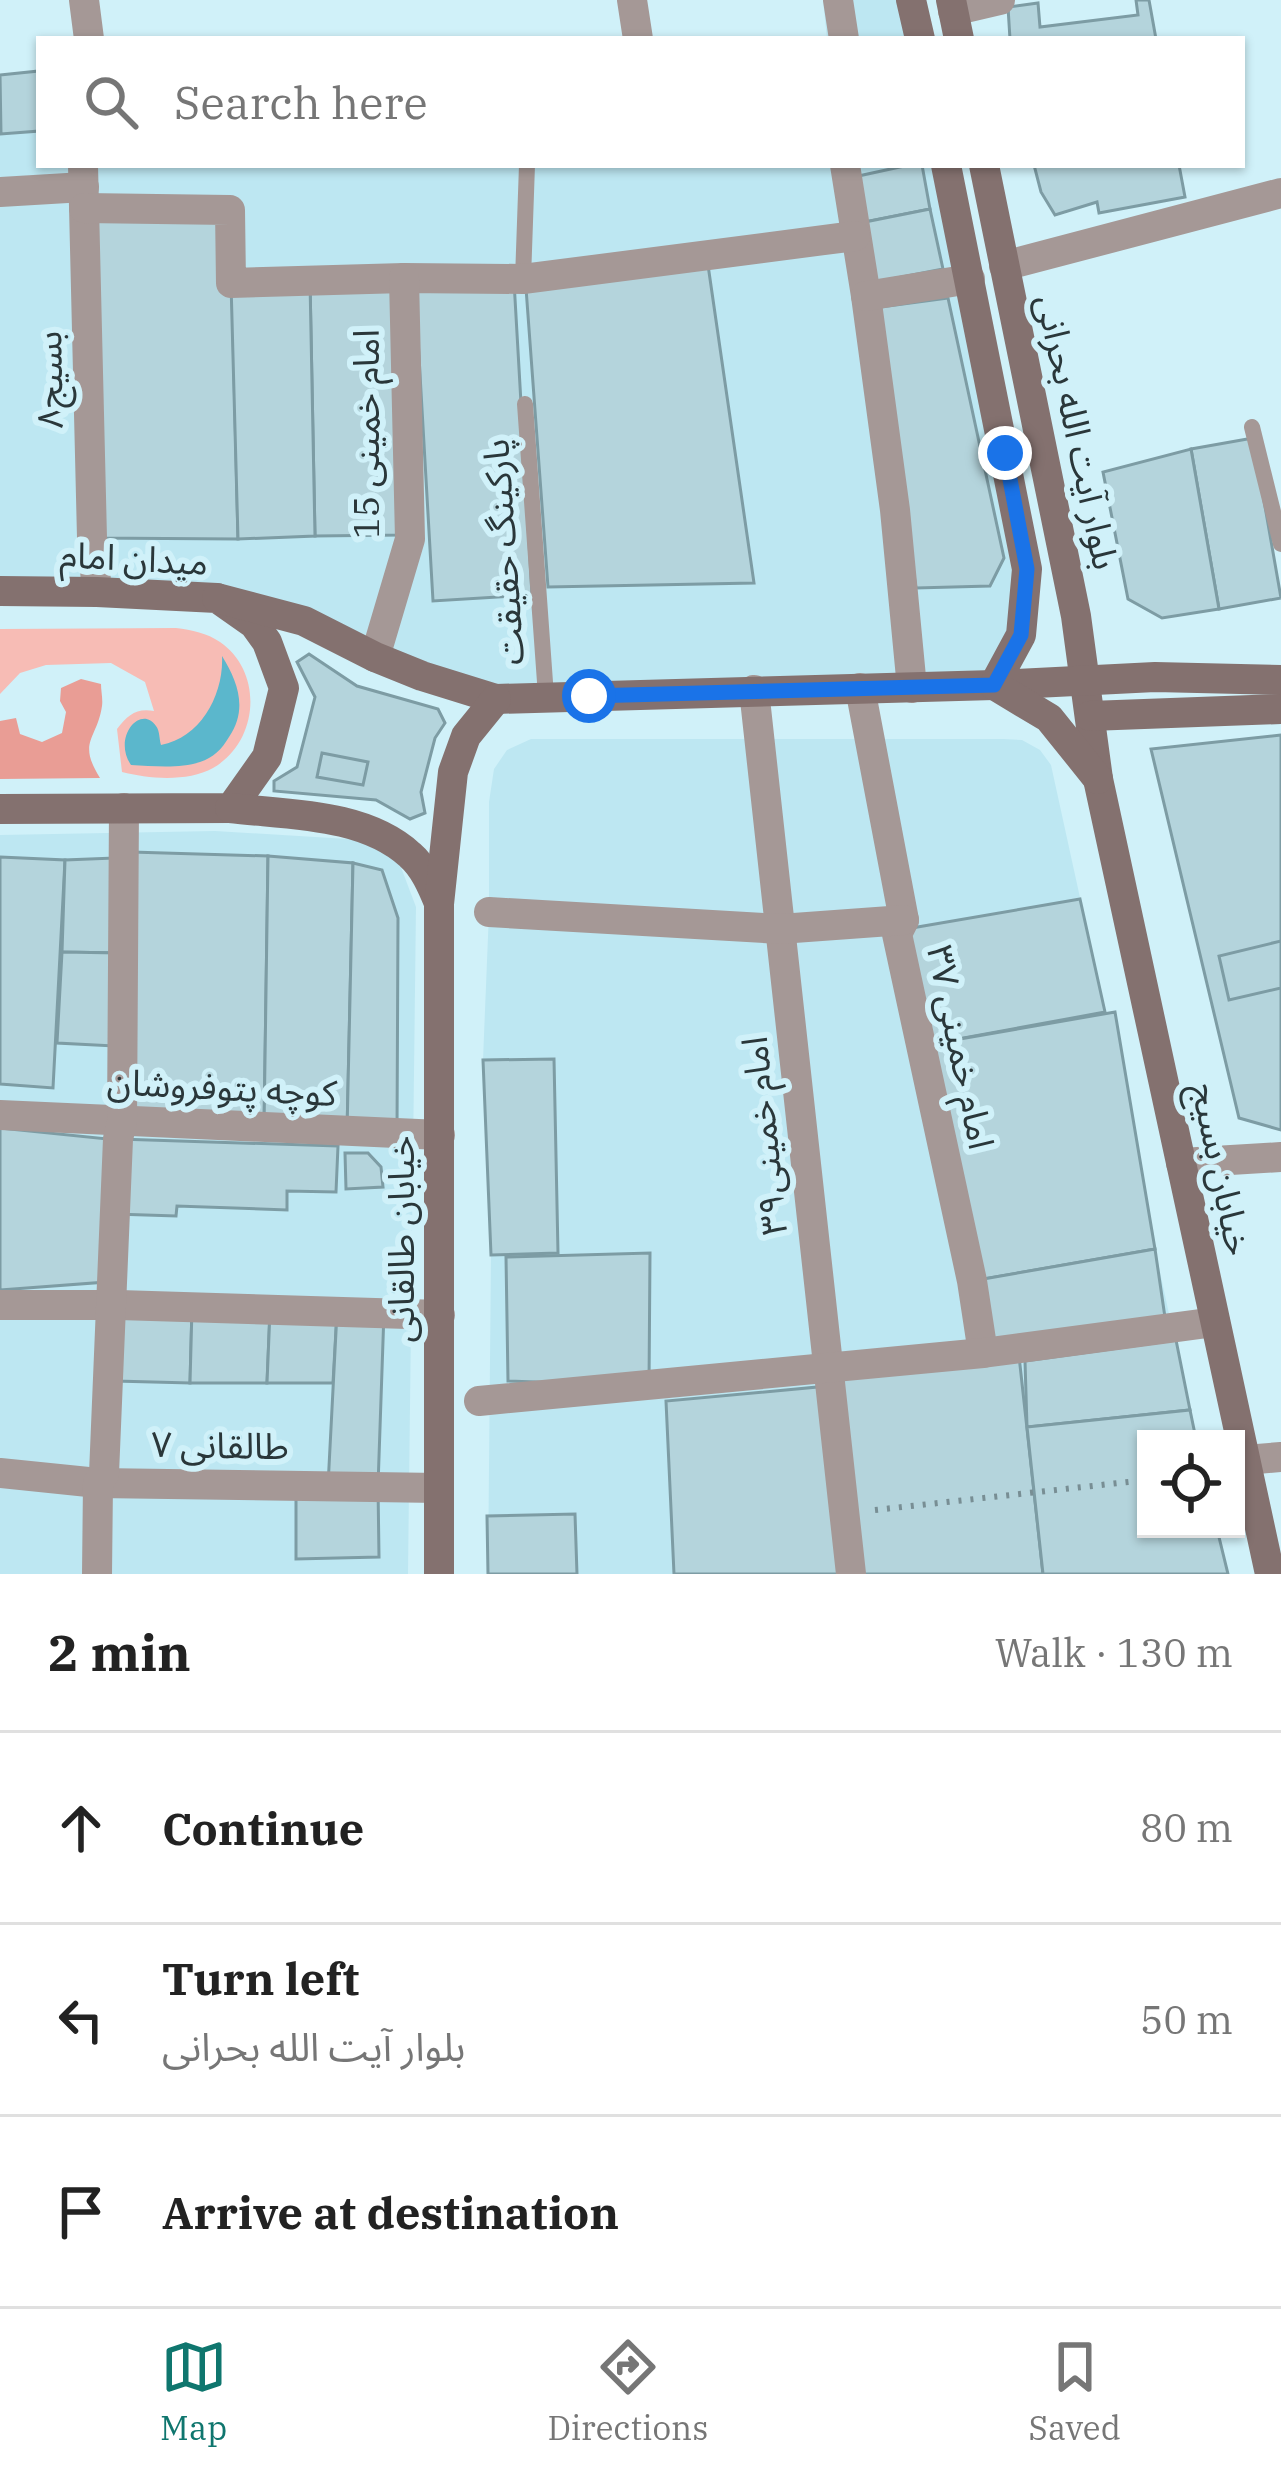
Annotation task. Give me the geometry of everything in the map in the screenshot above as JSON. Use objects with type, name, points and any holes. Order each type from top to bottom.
[{"type":"main road","points":[[911,0],[912,36]]},
{"type":"main road","name":"بلوار آیت الله بحرانی","points":[[947,168],[1027,569],[1021,635],[994,685]]},
{"type":"main road","name":"بلوار آیت الله بحرانی","points":[[985,168],[1076,616],[1090,716]]},
{"type":"main road","points":[[1005,453],[1027,473],[1038,467],[1041,444]]},
{"type":"main road","name":"میدان امام","points":[[0,591],[217,598],[254,624],[267,642],[284,688],[267,757],[230,808]]},
{"type":"main road","points":[[217,598],[304,621],[375,657],[496,699],[1155,677],[1281,680]]},
{"type":"main road","points":[[1076,616],[1103,657],[1155,677]]},
{"type":"main road","points":[[994,685],[1048,718],[1098,779]]},
{"type":"main road","name":"خیابان طالقانی","points":[[439,1574],[439,904],[453,772],[466,736],[496,699]]},
{"type":"main road","points":[[1090,716],[1281,709]]},
{"type":"main road","name":"خیابان بسیج","points":[[1090,716],[1098,779],[1238,1430]]},
{"type":"main road","points":[[0,809],[230,808],[368,828],[411,855],[429,879],[439,904]]},
{"type":"main road","name":"خیابان بسیج","points":[[1245,1460],[1270,1574]]},
{"type":"street","points":[[84,0],[89,36]]},
{"type":"street","points":[[632,0],[638,36]]},
{"type":"street","points":[[838,0],[844,36]]},
{"type":"street","points":[[954,17],[1000,0]]},
{"type":"street","points":[[845,168],[895,510],[912,688]]},
{"type":"street","points":[[0,192],[84,186],[230,210],[232,283],[523,279],[855,236]]},
{"type":"street","name":"بسیج۸","points":[[84,186],[97,592]]},
{"type":"street","points":[[1004,266],[1281,193]]},
{"type":"street","name":"امام خمینی 15","points":[[375,657],[410,539],[404,278]]},
{"type":"street","points":[[866,296],[970,279]]},
{"type":"street","name":"امام خمینی ۳۷","points":[[860,688],[904,920],[897,934],[971,1280],[982,1353]]},
{"type":"street","name":"امام خمینی۳۹","points":[[754,690],[851,1574]]},
{"type":"street","points":[[98,1574],[98,1483],[104,1474],[122,1122],[124,808]]},
{"type":"street","points":[[489,912],[780,929],[904,920]]},
{"type":"street","name":"کوچه پتوفروشان","points":[[0,1115],[440,1135]]},
{"type":"street","points":[[1181,1163],[1281,1157]]},
{"type":"street","points":[[0,1305],[440,1315]]},
{"type":"street","points":[[479,1401],[982,1353],[1215,1322]]},
{"type":"street","points":[[1245,1460],[1281,1457]]},
{"type":"street","name":"طالقانی ۷","points":[[0,1473],[98,1483],[439,1488]]},
{"type":"lane","points":[[523,279],[527,168]]},
{"type":"lane","name":"پارکینگ حقیقت","points":[[525,404],[546,696]]},
{"type":"lane","points":[[1252,428],[1281,544]]},
{"type":"path","points":[[844,1514],[1137,1481]]},
{"type":"shaded area","points":[[823,0],[909,0],[916,36],[827,36]]},
{"type":"shaded area","points":[[0,78],[36,80],[36,168],[944,168],[1027,569],[994,685],[496,699],[217,598],[0,596]]},
{"type":"shaded area","points":[[176,628],[220,642],[234,655],[249,688],[247,725],[240,742],[203,772],[168,778],[122,772],[117,729],[133,714],[154,711],[145,682],[111,663],[46,665],[20,673],[0,694],[0,629]]},
{"type":"shaded area","points":[[81,679],[101,684],[100,717],[89,748],[100,778],[0,779],[0,721],[16,718],[20,734],[42,742],[62,733],[66,712],[60,701],[61,688]]},
{"type":"shaded area","points":[[531,739],[1003,739],[1022,740],[1040,750],[1051,765],[1105,1012],[1115,1012],[1155,1249],[1194,1430],[1137,1430],[1137,1538],[1220,1538],[1228,1574],[488,1574],[491,1255],[483,1060],[489,802],[494,769],[507,750]]},
{"type":"shaded area","points":[[215,831],[364,840],[399,862],[416,907],[408,1574],[0,1574],[0,835]]},
{"type":"water","points":[[222,656],[233,676],[239,706],[235,727],[223,745],[209,758],[192,764],[131,765],[125,744],[136,721],[150,720],[161,745],[198,724],[219,685]]},
{"type":"building","points":[[1136,0],[1149,0],[1155,36],[1010,36],[1008,7],[1038,3],[1040,27],[1138,15]]},
{"type":"building","points":[[36,71],[36,131],[1,134],[0,75]]},
{"type":"building","points":[[923,168],[930,209],[865,222],[854,177]]},
{"type":"building","points":[[1035,168],[1180,168],[1185,197],[1099,213],[1097,202],[1055,215],[1041,192]]},
{"type":"building","points":[[930,209],[943,269],[876,282],[865,222]]},
{"type":"building","points":[[230,210],[238,539],[92,538],[93,211]]},
{"type":"building","points":[[708,265],[754,583],[548,587],[526,288]]},
{"type":"building","points":[[514,281],[532,595],[433,601],[415,287]]},
{"type":"building","points":[[310,282],[396,282],[401,535],[315,536]]},
{"type":"building","points":[[310,282],[315,536],[238,539],[231,283]]},
{"type":"building","points":[[948,298],[1004,558],[990,586],[916,588],[873,308]]},
{"type":"building","points":[[1253,438],[1281,598],[1219,609],[1191,449]]},
{"type":"building","points":[[1191,449],[1219,609],[1162,618],[1128,599],[1103,472]]},
{"type":"building","points":[[309,654],[357,686],[438,709],[445,723],[435,738],[421,792],[425,813],[410,819],[376,800],[274,791],[274,781],[297,767],[315,697],[297,662]]},
{"type":"building","points":[[1281,735],[1281,1130],[1239,1118],[1151,749]]},
{"type":"building","points":[[322,753],[368,762],[363,785],[317,777]]},
{"type":"building","points":[[131,852],[268,856],[264,1128],[122,1122]]},
{"type":"building","points":[[268,856],[353,863],[347,1132],[264,1128]]},
{"type":"building","points":[[0,857],[65,860],[53,1088],[0,1084]]},
{"type":"building","points":[[114,858],[119,953],[62,952],[65,860]]},
{"type":"building","points":[[353,863],[382,870],[398,918],[397,1134],[347,1132]]},
{"type":"building","points":[[1080,899],[1105,1012],[931,1044],[906,929]]},
{"type":"building","points":[[1281,941],[1281,988],[1229,1000],[1219,956]]},
{"type":"building","points":[[62,952],[119,953],[114,1046],[57,1043]]},
{"type":"building","points":[[1115,1012],[1155,1249],[972,1281],[931,1044]]},
{"type":"building","points":[[554,1059],[558,1253],[491,1255],[483,1060]]},
{"type":"building","points":[[0,1128],[108,1139],[106,1282],[0,1290]]},
{"type":"building","points":[[118,1139],[338,1146],[336,1192],[287,1191],[287,1210],[177,1206],[176,1216],[115,1214]]},
{"type":"building","points":[[345,1153],[368,1153],[381,1167],[383,1187],[346,1189]]},
{"type":"building","points":[[1155,1249],[1167,1331],[983,1353],[972,1281]]},
{"type":"building","points":[[650,1253],[649,1386],[508,1381],[506,1257]]},
{"type":"building","points":[[119,1305],[192,1308],[190,1383],[115,1381]]},
{"type":"building","points":[[192,1308],[270,1311],[267,1383],[190,1383]]},
{"type":"building","points":[[270,1311],[337,1312],[333,1383],[267,1383]]},
{"type":"building","points":[[337,1312],[384,1312],[378,1486],[328,1486]]},
{"type":"building","points":[[1176,1340],[1190,1410],[1027,1427],[1025,1361]]},
{"type":"building","points":[[1019,1356],[1043,1574],[856,1574],[835,1372]]},
{"type":"building","points":[[818,1387],[840,1574],[674,1574],[666,1401]]},
{"type":"building","points":[[1190,1410],[1194,1430],[1137,1430],[1137,1538],[1219,1538],[1228,1574],[1043,1574],[1027,1427]]},
{"type":"building","points":[[296,1485],[378,1486],[379,1557],[296,1559]]},
{"type":"building","points":[[575,1514],[577,1574],[488,1574],[487,1516]]},
{"type":"route","points":[[589,696],[994,685],[1021,635],[1027,569],[1005,453]]}]
